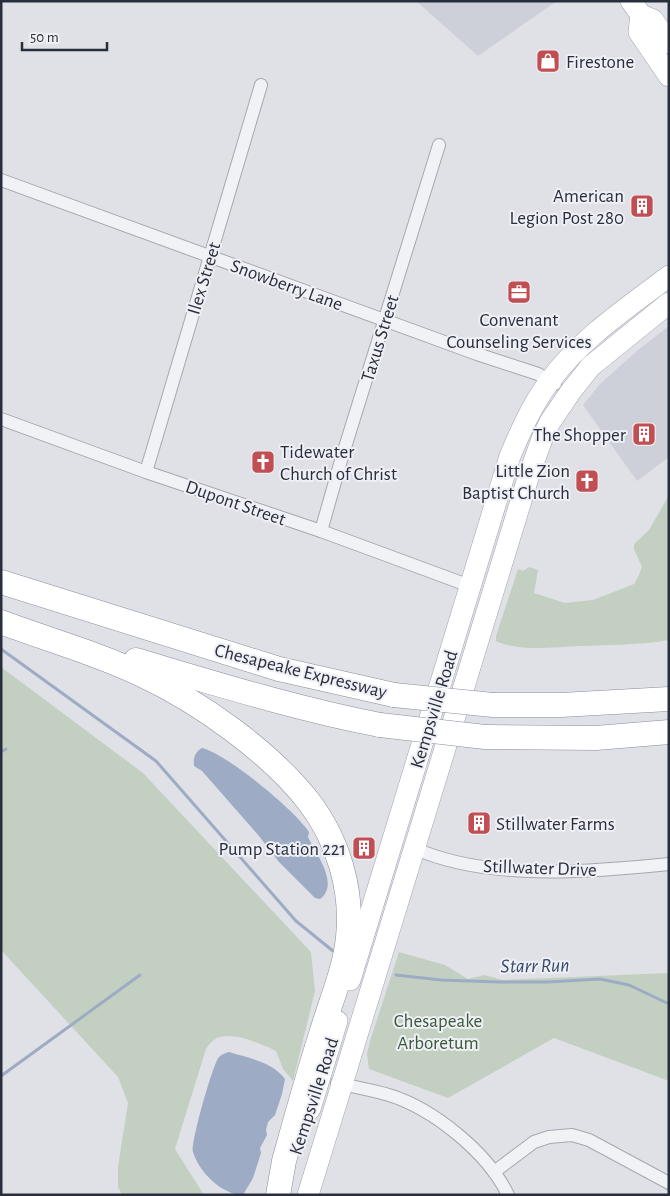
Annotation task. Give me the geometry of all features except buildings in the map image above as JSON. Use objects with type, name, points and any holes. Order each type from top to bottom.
[{"type":"highway","name":"Chesapeake Expressway","points":[[1,582],[279,669],[394,694],[493,705],[561,706],[669,699]]},
{"type":"highway","name":"Chesapeake Expressway","points":[[1,617],[254,696],[322,714],[380,725],[485,737],[596,738],[669,732]]},
{"type":"highway","points":[[1,622],[107,659],[130,669],[162,685],[221,722],[261,754],[296,788],[310,803],[324,826],[334,847],[347,889],[349,912],[346,951],[284,1161],[280,1195]]},
{"type":"main road","points":[[636,8],[653,20],[669,43]]},
{"type":"main road","points":[[636,8],[639,32],[669,76]]},
{"type":"main road","name":"Kempsville Road","points":[[280,1195],[320,1079],[470,586],[518,436],[530,411],[550,380],[572,355],[591,337],[669,276]]},
{"type":"main road","name":"Kempsville Road","points":[[308,1195],[534,459],[550,422],[569,393],[591,366],[669,303]]},
{"type":"main road","points":[[414,848],[408,842],[407,833],[420,780],[421,769],[417,761]]},
{"type":"street","name":"Ilex Street","points":[[146,472],[261,85]]},
{"type":"street","name":"Taxus Street","points":[[321,531],[335,479],[439,145]]},
{"type":"street","name":"Snowberry Lane","points":[[1,180],[476,354],[538,374],[569,393]]},
{"type":"street","name":"Dupont Street","points":[[1,419],[146,472],[321,531],[470,586]]},
{"type":"street","name":"Stillwater Drive","points":[[414,848],[432,856],[483,867],[512,869],[583,871],[669,864]]},
{"type":"street","points":[[320,1079],[390,1096],[422,1110],[444,1124],[467,1143],[494,1172],[508,1195]]},
{"type":"street","points":[[494,1172],[534,1142],[549,1137],[572,1135],[589,1140],[669,1183]]},
{"type":"shaded area","points":[[416,1],[557,1],[478,56]]},
{"type":"shaded area","points":[[669,326],[669,457],[637,481],[583,405],[600,384],[638,350]]},
{"type":"green space","points":[[669,495],[669,640],[636,644],[537,648],[515,647],[496,641],[518,569],[523,571],[529,567],[538,570],[534,593],[565,603],[593,600],[634,584],[642,567],[634,549],[634,544],[649,530]]},
{"type":"green space","points":[[1,667],[143,773],[311,952],[315,991],[293,1081],[283,1069],[276,1051],[254,1042],[236,1037],[220,1037],[213,1041],[206,1049],[175,1149],[204,1195],[122,1195],[118,1187],[118,1167],[128,1103],[118,1077],[1,950]]},
{"type":"green space","name":"Chesapeake Arboretum","points":[[399,952],[445,965],[468,979],[484,975],[503,980],[669,973],[669,1081],[554,1038],[448,1098],[369,1069],[367,1054],[370,1041]]},
{"type":"water","points":[[202,748],[213,752],[260,784],[302,823],[309,832],[308,837],[321,860],[327,877],[326,893],[320,899],[315,898],[279,862],[259,836],[202,771],[194,766],[195,756]]},
{"type":"water","points":[[229,1052],[274,1068],[285,1079],[275,1115],[268,1122],[267,1135],[260,1148],[261,1153],[253,1178],[243,1195],[227,1191],[212,1181],[200,1167],[193,1152],[198,1120],[212,1073],[219,1057]]},
{"type":"waterway","points":[[1,649],[156,761],[296,921],[333,951]]},
{"type":"waterway","points":[[1,752],[6,749]]},
{"type":"waterway","points":[[1,1076],[140,975]]},
{"type":"waterway","name":"Starr Run","points":[[396,975],[441,980],[498,982],[600,979],[629,985],[669,1004]]},
{"type":"place","name":"Firestone","points":[[548,61]]},
{"type":"place","name":"American Legion Post 280","points":[[642,206]]},
{"type":"place","name":"Convenant Counseling Services","points":[[519,292]]},
{"type":"place","name":"The Shopper","points":[[644,434]]},
{"type":"place","name":"Tidewater Church of Christ","points":[[263,462]]},
{"type":"place","name":"Little Zion Baptist Church","points":[[587,481]]},
{"type":"place","name":"Stillwater Farms","points":[[479,823]]},
{"type":"place","name":"Pump Station 221","points":[[364,848]]}]
